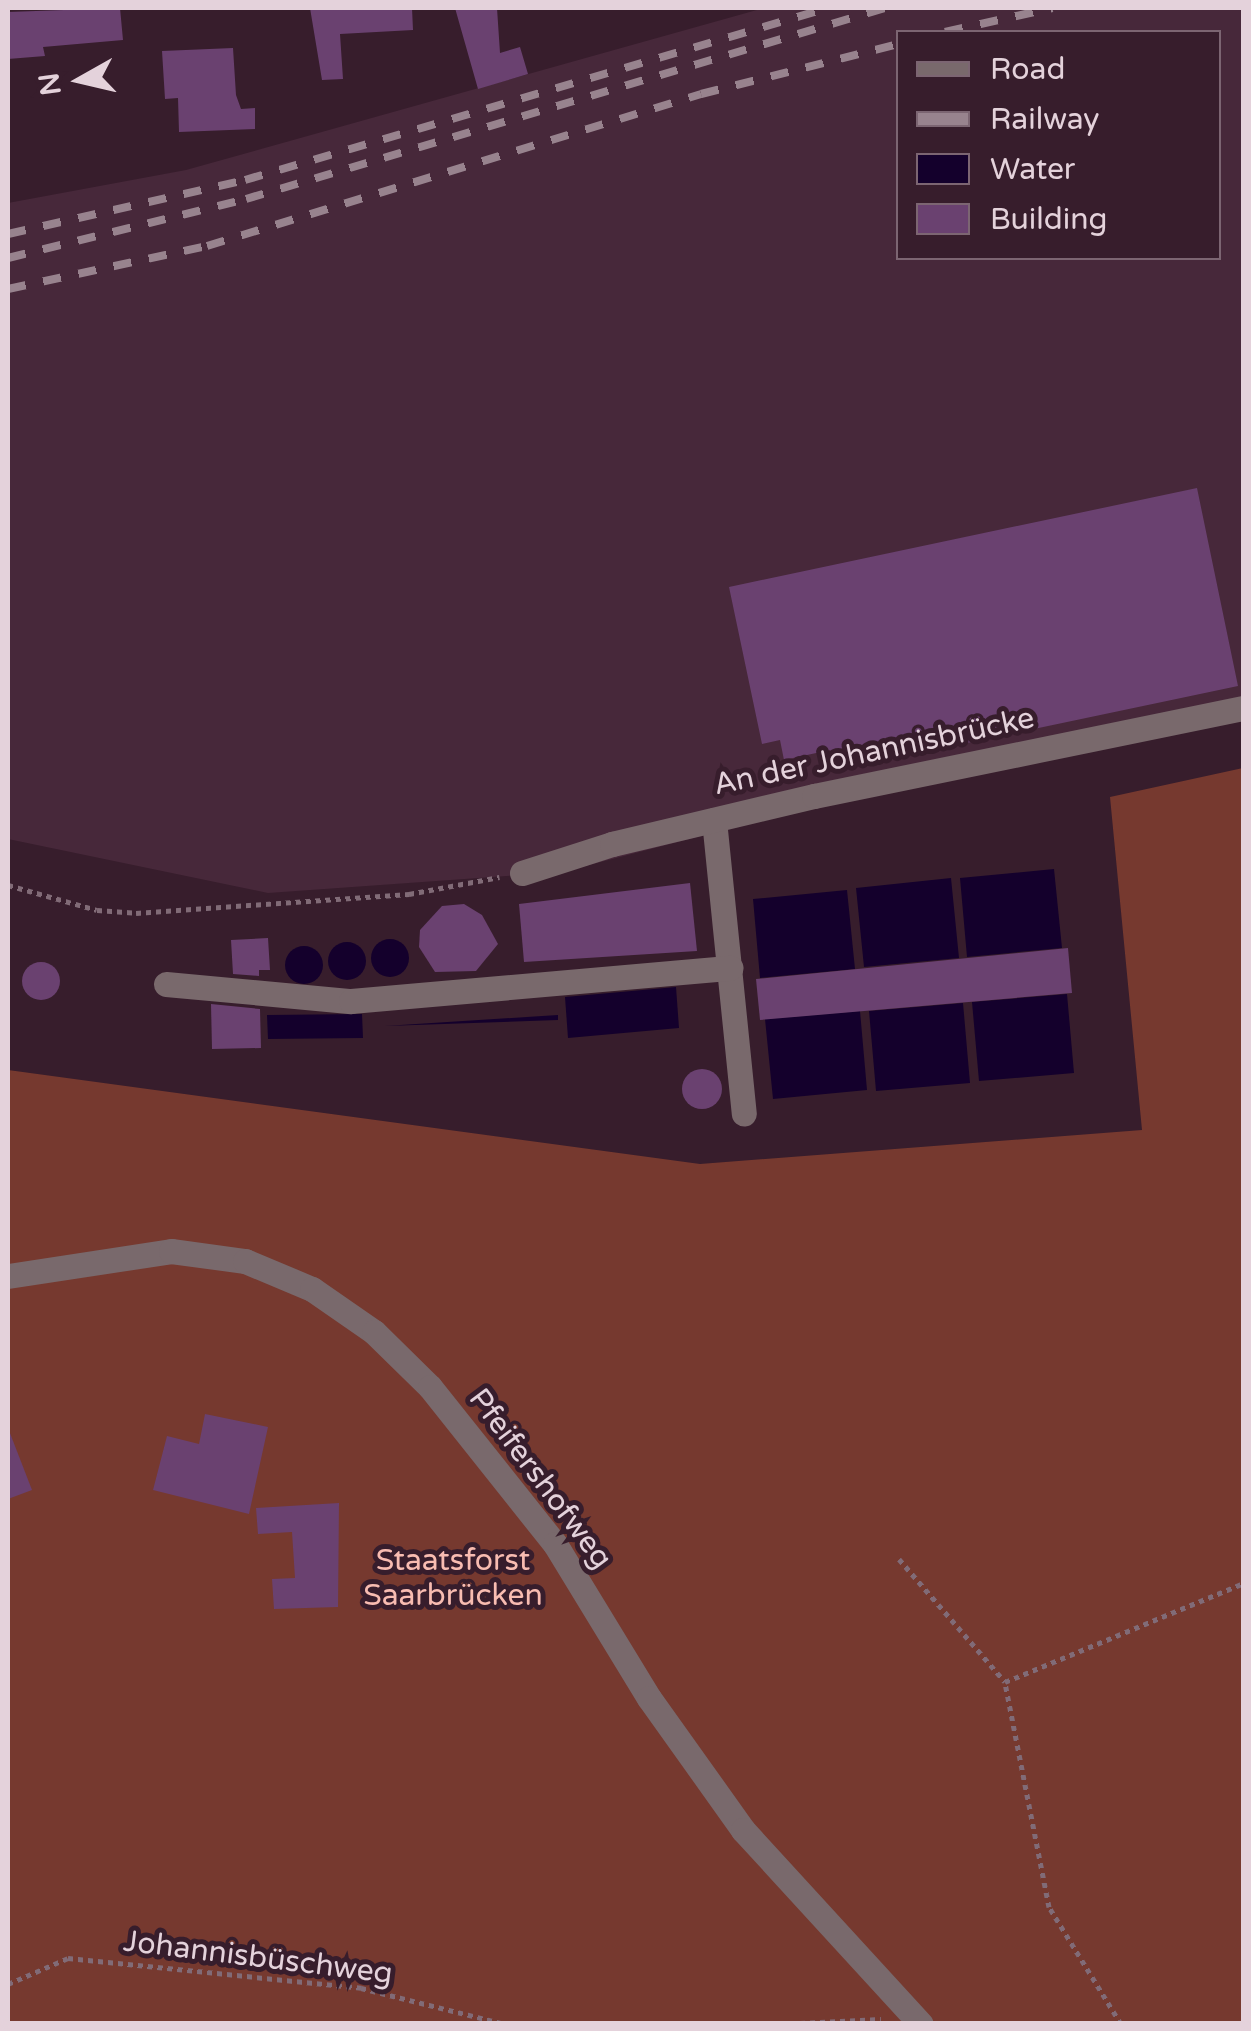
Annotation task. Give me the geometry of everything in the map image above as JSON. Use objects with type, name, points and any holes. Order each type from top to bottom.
[{"type":"street","name":"An der Johannisbrücke","points":[[522,873],[714,820],[1244,708]]},
{"type":"street","points":[[714,820],[744,1113]]},
{"type":"street","points":[[268,1004],[352,1001],[732,968]]},
{"type":"street","points":[[166,984],[352,1001]]},
{"type":"street","name":"Pfeifershofweg","points":[[8,1276],[171,1251],[244,1261],[312,1289],[374,1332],[430,1387],[554,1544],[649,1698],[743,1830],[918,2020]]},
{"type":"path","points":[[8,885],[97,910],[136,912],[409,894],[522,873]]},
{"type":"path","points":[[899,1559],[1005,1682],[1049,1907],[1121,2024]]},
{"type":"path","points":[[1005,1682],[1244,1583]]},
{"type":"path","name":"Johannisbüschweg","points":[[8,1984],[68,1958],[360,1988],[505,2024]]},
{"type":"path","points":[[780,2024],[918,2020]]},
{"type":"shaded area","points":[[764,8],[1243,8],[1243,696],[562,872],[268,893],[8,839],[8,203],[186,170]]},
{"type":"green space","name":"Staatsforst Saarbrücken","points":[[1243,768],[1243,2023],[8,2024],[8,1070],[700,1164],[1142,1130],[1110,797]]},
{"type":"water","points":[[1054,869],[1062,948],[967,957],[960,878]]},
{"type":"water","points":[[951,878],[959,958],[864,967],[856,888]]},
{"type":"water","points":[[847,890],[855,969],[760,978],[753,899]]},
{"type":"water","points":[[390,939],[404,944],[409,958],[404,972],[390,977],[376,972],[371,958],[376,944]]},
{"type":"water","points":[[347,942],[361,947],[366,961],[361,975],[347,980],[333,975],[328,961],[333,947]]},
{"type":"water","points":[[304,946],[318,951],[323,965],[318,979],[304,984],[290,979],[285,965],[290,951]]},
{"type":"water","points":[[676,987],[679,1028],[568,1038],[565,997]]},
{"type":"water","points":[[1067,994],[1074,1073],[979,1081],[972,1002]]},
{"type":"water","points":[[963,1003],[970,1083],[876,1091],[869,1011]]},
{"type":"water","points":[[860,1011],[867,1090],[773,1099],[765,1019]]},
{"type":"water","points":[[362,1014],[363,1038],[268,1039],[267,1015]]},
{"type":"water","points":[[558,1015],[558,1020],[385,1026]]},
{"type":"building","points":[[120,8],[123,40],[43,47],[45,56],[8,59],[8,12]]},
{"type":"building","points":[[310,8],[412,8],[413,30],[340,34],[343,79],[322,80]]},
{"type":"building","points":[[455,8],[497,8],[500,53],[520,47],[528,74],[478,89]]},
{"type":"building","points":[[233,48],[236,95],[241,109],[255,108],[255,129],[179,132],[178,98],[165,99],[162,51]]},
{"type":"building","points":[[1197,488],[1238,686],[848,768],[834,765],[830,750],[784,760],[780,740],[762,744],[729,587]]},
{"type":"building","points":[[690,883],[697,951],[524,962],[519,904]]},
{"type":"building","points":[[464,904],[482,915],[498,944],[476,971],[435,972],[419,947],[420,930],[442,906]]},
{"type":"building","points":[[268,938],[270,970],[259,970],[259,976],[233,974],[231,940]]},
{"type":"building","points":[[1068,948],[1072,993],[760,1020],[756,979]]},
{"type":"building","points":[[41,962],[55,967],[60,981],[55,995],[41,1000],[27,995],[22,981],[27,967]]},
{"type":"building","points":[[211,1004],[260,1009],[261,1048],[212,1049]]},
{"type":"building","points":[[702,1069],[716,1075],[722,1089],[716,1103],[702,1109],[688,1103],[682,1089],[688,1075]]},
{"type":"building","points":[[205,1414],[268,1427],[249,1514],[153,1490],[167,1436],[199,1444]]},
{"type":"building","points":[[8,1428],[32,1490],[8,1499]]},
{"type":"building","points":[[339,1503],[338,1607],[274,1609],[272,1579],[295,1578],[292,1532],[258,1534],[256,1508]]},
{"type":"railway","points":[[8,234],[245,180],[828,8]]},
{"type":"railway","points":[[8,258],[246,199],[885,8]]},
{"type":"railway","points":[[954,30],[1052,8]]},
{"type":"railway","points":[[8,289],[207,246],[701,94],[896,45]]}]
